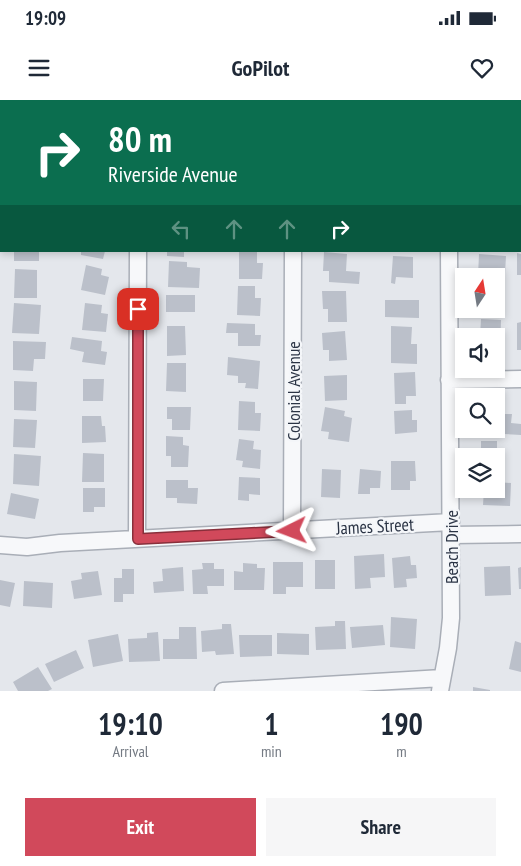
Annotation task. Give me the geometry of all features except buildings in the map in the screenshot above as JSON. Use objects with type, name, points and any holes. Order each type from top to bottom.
[{"type":"street","points":[[138,252],[138,539]]},
{"type":"street","name":"Colonial Avenue","points":[[292,531],[293,252]]},
{"type":"street","name":"Beach Drive","points":[[441,685],[451,618],[450,252]]},
{"type":"street","points":[[449,380],[521,378]]},
{"type":"street","name":"James Street","points":[[0,545],[27,547],[60,543],[292,531],[451,528],[521,534]]},
{"type":"street","points":[[223,691],[441,685]]},
{"type":"route","points":[[138,309],[138,539],[292,531]]}]
